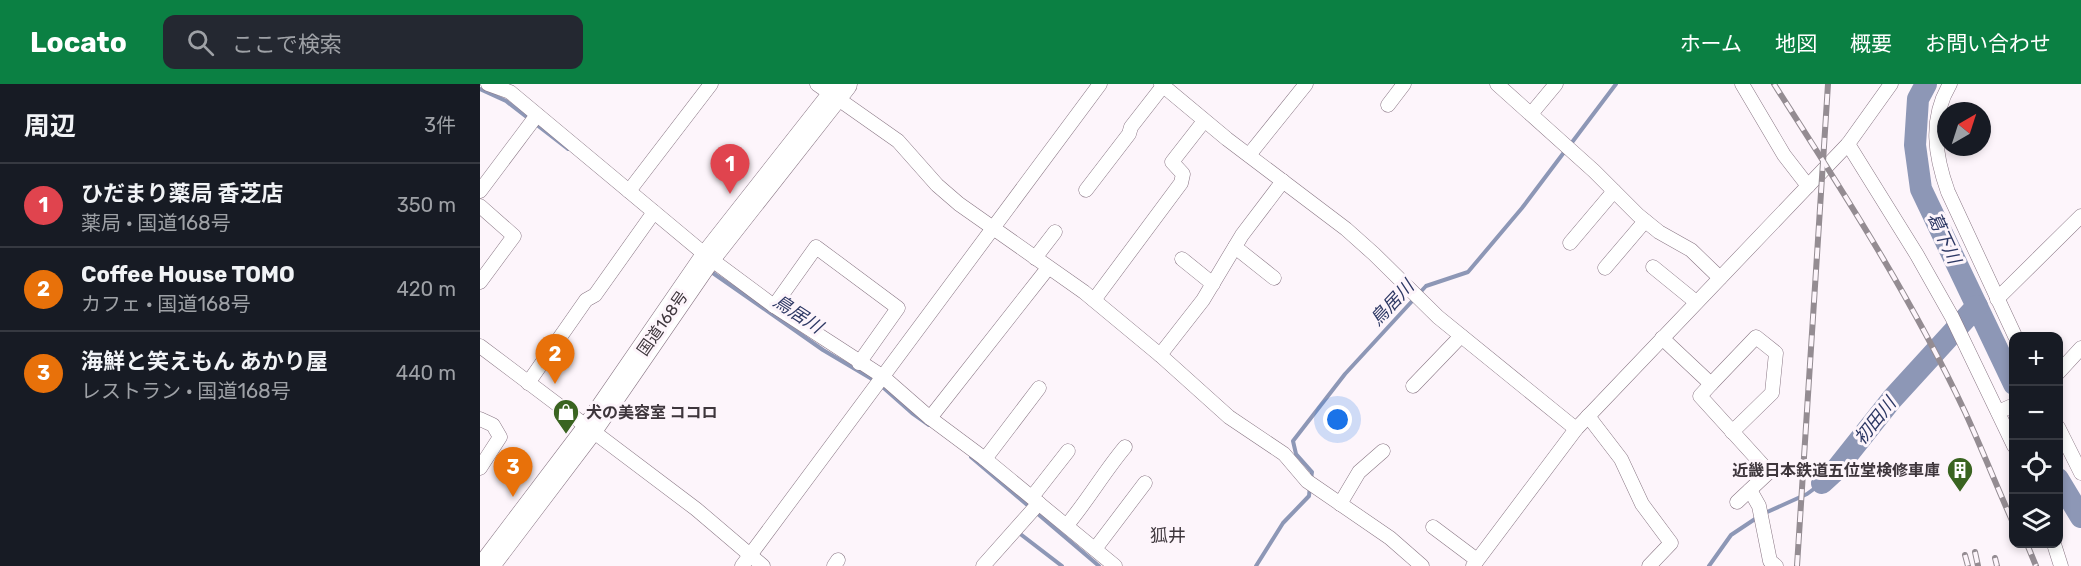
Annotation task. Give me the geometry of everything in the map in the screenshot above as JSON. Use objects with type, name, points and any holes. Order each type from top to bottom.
[{"type":"highway","name":"国道168号","points":[[486,566],[589,430],[703,264],[832,88]]},
{"type":"street","points":[[488,84],[510,92],[654,212],[703,264],[774,306],[859,363],[879,381],[985,459],[1034,504],[1067,525],[1115,566]]},
{"type":"street","points":[[629,192],[711,84]]},
{"type":"street","points":[[747,561],[1100,84]]},
{"type":"street","points":[[1249,155],[1306,84]]},
{"type":"street","points":[[1388,105],[1404,84]]},
{"type":"street","points":[[1497,84],[1645,221],[1690,250],[1720,278]]},
{"type":"street","points":[[1531,114],[1556,84]]},
{"type":"street","points":[[1742,84],[1784,154],[1808,186]]},
{"type":"street","points":[[1433,527],[1475,563],[1576,429],[1848,144],[1891,84]]},
{"type":"street","points":[[1950,84],[1937,117],[1935,140],[1939,168],[2013,332]]},
{"type":"street","points":[[1086,190],[1129,134],[1131,127],[1162,85],[1204,121],[1346,230],[1461,336],[1576,429]]},
{"type":"street","points":[[832,88],[898,141],[947,194],[1094,300],[1229,417],[1284,454],[1307,481],[1318,490],[1390,538],[1422,566]]},
{"type":"street","points":[[480,191],[537,115]]},
{"type":"street","points":[[1094,300],[1181,183],[1184,174],[1172,162],[1204,121]]},
{"type":"street","points":[[1848,144],[1917,255],[1962,336],[2006,408],[2012,440]]},
{"type":"street","points":[[1160,355],[1213,284],[1242,235],[1283,181]]},
{"type":"street","points":[[1570,243],[1614,191]]},
{"type":"street","points":[[480,206],[514,236],[480,282]]},
{"type":"street","points":[[528,383],[586,300],[595,296],[654,212]]},
{"type":"street","points":[[1997,298],[2081,216]]},
{"type":"street","points":[[1605,268],[1645,221]]},
{"type":"street","points":[[1035,258],[1055,232]]},
{"type":"street","points":[[774,306],[816,247],[898,308],[859,363]]},
{"type":"street","points":[[1235,247],[1274,278]]},
{"type":"street","points":[[1182,259],[1213,284]]},
{"type":"street","points":[[930,418],[1048,267]]},
{"type":"street","points":[[1653,267],[1696,302]]},
{"type":"street","points":[[1413,386],[1461,336]]},
{"type":"street","points":[[1662,338],[1711,384]]},
{"type":"street","points":[[1732,432],[1772,393],[1776,353],[1756,338],[1700,396],[1732,432],[1769,472],[1737,502]]},
{"type":"street","points":[[480,346],[696,509],[747,561],[764,566]]},
{"type":"street","points":[[2063,368],[2081,348]]},
{"type":"street","points":[[985,459],[1039,388]]},
{"type":"street","points":[[1588,416],[1616,452],[1642,504],[1671,543],[1650,566]]},
{"type":"street","points":[[480,419],[493,425],[500,437],[480,468]]},
{"type":"street","points":[[2063,437],[2081,473]]},
{"type":"street","points":[[1067,525],[1125,447]]},
{"type":"street","points":[[983,566],[1034,504],[1068,451]]},
{"type":"street","points":[[1340,504],[1359,472],[1383,452]]},
{"type":"street","points":[[1095,549],[1145,483]]},
{"type":"street","points":[[1750,490],[1759,506],[1770,561],[1776,566]]},
{"type":"street","points":[[2056,548],[2061,566]]},
{"type":"waterway","name":"鳥居川","points":[[1570,145],[1616,84]]},
{"type":"waterway","name":"葛下川","points":[[1926,84],[1918,99],[1915,145],[1921,189],[2009,374]]},
{"type":"waterway","name":"鳥居川","points":[[480,89],[506,101],[568,149]]},
{"type":"waterway","name":"鳥居川","points":[[1311,479],[1312,472],[1296,454],[1293,441],[1345,374],[1426,286],[1468,272],[1522,208],[1565,151]]},
{"type":"waterway","name":"鳥居川","points":[[710,271],[823,350],[877,382],[929,425]]},
{"type":"waterway","name":"初田川","points":[[1822,483],[1834,472],[1892,399],[1977,306]]},
{"type":"waterway","name":"鳥居川","points":[[971,457],[1099,566]]},
{"type":"waterway","name":"初田川","points":[[1765,513],[1807,494],[1822,483]]},
{"type":"waterway","name":"鳥居川","points":[[1256,566],[1283,523],[1309,496],[1310,486]]},
{"type":"waterway","name":"葛下川","points":[[2063,487],[2081,517]]},
{"type":"waterway","name":"初田川","points":[[1709,566],[1731,535],[1758,517]]},
{"type":"waterway","points":[[1017,535],[1019,533],[1062,566]]},
{"type":"railway","points":[[1774,84],[1850,204],[1922,327],[1965,412],[2009,513]]},
{"type":"railway","points":[[1797,566],[1828,84]]},
{"type":"railway","points":[[2029,548],[2036,566]]},
{"type":"railway","points":[[1975,552],[1978,566]]},
{"type":"railway","points":[[1965,555],[1968,566]]},
{"type":"railway","points":[[1995,558],[1997,566]]},
{"type":"place","name":"ひだまり薬局 香芝店","points":[[730,194]]},
{"type":"place","name":"Coffee House TOMO","points":[[555,384]]},
{"type":"place","name":"犬の美容室 ココロ","points":[[566,435]]},
{"type":"place","name":"近畿日本鉄道五位堂検修車庫","points":[[1960,493]]},
{"type":"place","name":"海鮮と笑えもん あかり屋","points":[[513,497]]},
{"type":"district","name":"狐井","points":[[1168,536]]}]
